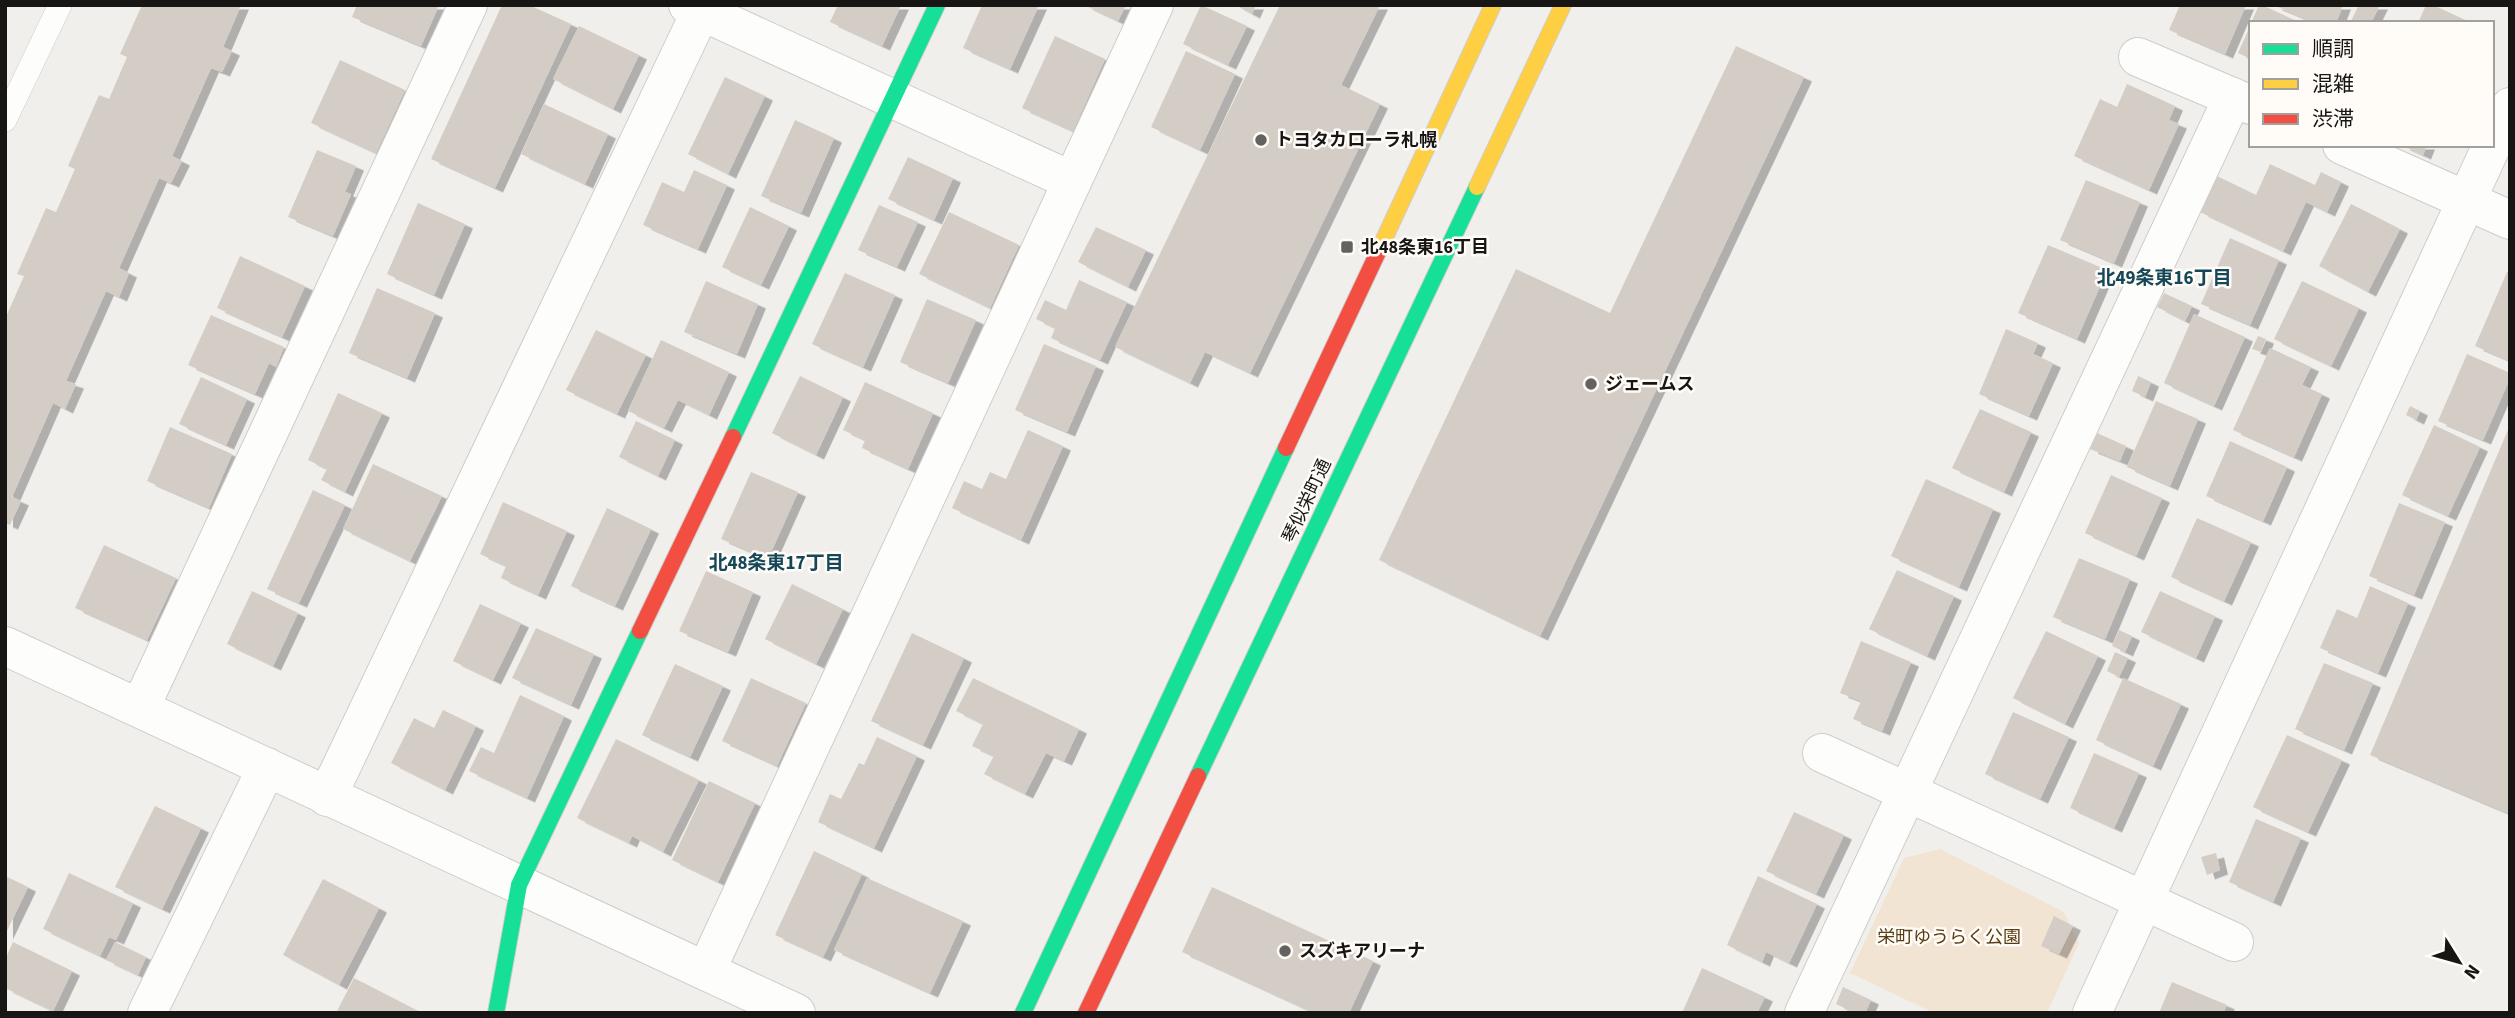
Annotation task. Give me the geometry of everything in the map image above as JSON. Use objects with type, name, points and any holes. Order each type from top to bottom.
[{"type":"street","points":[[140,708],[468,5]]},
{"type":"street","points":[[496,1013],[519,885],[937,5]]},
{"type":"street","points":[[706,971],[1154,5]]},
{"type":"street","points":[[1023,1013],[1493,5]]},
{"type":"street","name":"琴似栄町通","points":[[1086,1013],[1563,5]]},
{"type":"street","points":[[327,797],[694,8],[1072,181]]},
{"type":"street","points":[[1804,1013],[1906,792],[2242,101],[2138,57]]},
{"type":"street","points":[[2494,141],[2510,107]]},
{"type":"street","points":[[2346,147],[2510,220]]},
{"type":"street","points":[[2092,1013],[2491,147]]},
{"type":"street","points":[[5,646],[796,1013]]},
{"type":"street","points":[[1822,753],[2234,942]]},
{"type":"street","points":[[147,1013],[267,767]]},
{"type":"lane","points":[[5,120],[60,5]]},
{"type":"green space","name":"栄町ゆうらく公園","points":[[1940,849],[2064,912],[2079,943],[2047,1013],[1934,1013],[1850,973],[1904,858]]},
{"type":"building","points":[[142,5],[241,5],[223,47],[232,51],[222,72],[211,68],[172,156],[182,161],[171,183],[159,178],[119,268],[129,273],[119,297],[106,291],[66,381],[76,384],[65,409],[53,403],[12,497],[21,501],[10,525],[5,523],[5,319],[24,276],[17,274],[46,208],[56,212],[75,169],[68,166],[99,95],[109,99],[127,57],[120,54]]},
{"type":"building","points":[[357,5],[439,5],[421,46],[352,17]]},
{"type":"building","points":[[502,5],[529,5],[571,24],[495,188],[431,159]]},
{"type":"building","points":[[838,5],[901,5],[882,46],[830,22]]},
{"type":"building","points":[[982,5],[1039,5],[1010,69],[963,48]]},
{"type":"building","points":[[1084,5],[1126,5],[1118,21]]},
{"type":"building","points":[[1201,5],[1247,26],[1228,65],[1183,44]]},
{"type":"building","points":[[1235,5],[1256,5],[1252,14]]},
{"type":"building","points":[[1280,5],[1380,5],[1341,85],[1380,104],[1250,373],[1205,352],[1190,383],[1115,347]]},
{"type":"building","points":[[2180,5],[2246,5],[2225,54],[2169,30]]},
{"type":"building","points":[[2259,5],[2262,5],[2297,21],[2252,21]]},
{"type":"building","points":[[2273,5],[2343,5],[2337,21],[2311,21]]},
{"type":"building","points":[[2359,5],[2380,5],[2372,21],[2351,21]]},
{"type":"building","points":[[2426,5],[2433,5],[2468,21],[2419,21]]},
{"type":"building","points":[[579,26],[639,55],[613,109],[553,79]]},
{"type":"building","points":[[2249,28],[2249,58],[2238,53]]},
{"type":"building","points":[[1055,36],[1105,59],[1073,131],[1022,108]]},
{"type":"building","points":[[1736,46],[1804,77],[1540,636],[1379,560],[1516,269],[1610,313]]},
{"type":"building","points":[[1186,51],[1235,74],[1200,150],[1151,127]]},
{"type":"building","points":[[340,60],[405,90],[376,153],[311,123]]},
{"type":"building","points":[[725,77],[765,96],[728,174],[688,154]]},
{"type":"building","points":[[2127,84],[2175,106],[2169,120],[2179,124],[2149,190],[2074,156],[2100,99],[2117,107]]},
{"type":"building","points":[[544,104],[608,134],[585,184],[521,154]]},
{"type":"building","points":[[795,120],[834,138],[801,213],[761,196]]},
{"type":"building","points":[[2405,147],[2426,147],[2423,155]]},
{"type":"building","points":[[317,150],[356,166],[345,192],[351,194],[333,236],[288,217]]},
{"type":"building","points":[[908,157],[953,178],[934,220],[888,199]]},
{"type":"building","points":[[2270,164],[2315,185],[2321,172],[2341,182],[2327,212],[2306,202],[2283,251],[2200,212],[2217,176],[2256,195]]},
{"type":"building","points":[[694,170],[727,185],[698,249],[643,225],[662,182],[684,192]]},
{"type":"building","points":[[2086,180],[2140,202],[2114,263],[2060,240]]},
{"type":"building","points":[[418,203],[465,224],[434,295],[387,274]]},
{"type":"building","points":[[2351,204],[2400,229],[2368,292],[2319,266]]},
{"type":"building","points":[[879,205],[918,222],[897,267],[858,250]]},
{"type":"building","points":[[750,207],[789,226],[761,285],[722,267]]},
{"type":"building","points":[[949,212],[1019,245],[990,308],[919,274]]},
{"type":"building","points":[[1096,227],[1146,250],[1128,287],[1078,262]]},
{"type":"building","points":[[2230,238],[2279,260],[2250,325],[2201,304]]},
{"type":"building","points":[[2048,245],[2107,270],[2077,339],[2018,313]]},
{"type":"building","points":[[240,256],[305,286],[282,337],[217,308]]},
{"type":"building","points":[[2507,272],[2510,273],[2510,361],[2475,346]]},
{"type":"building","points":[[845,273],[895,295],[863,367],[812,344]]},
{"type":"building","points":[[1079,280],[1127,302],[1100,360],[1051,338],[1055,328],[1036,319],[1045,300],[1066,310]]},
{"type":"building","points":[[706,281],[758,304],[737,354],[684,332]]},
{"type":"building","points":[[2302,281],[2359,308],[2331,366],[2274,339]]},
{"type":"building","points":[[377,288],[435,313],[407,378],[349,353]]},
{"type":"building","points":[[2164,293],[2192,306],[2185,321],[2157,307]]},
{"type":"building","points":[[927,299],[976,320],[948,383],[900,362]]},
{"type":"building","points":[[2194,314],[2245,337],[2214,406],[2164,383]]},
{"type":"building","points":[[211,315],[284,347],[276,367],[269,363],[255,394],[188,365]]},
{"type":"building","points":[[2006,329],[2038,343],[2033,354],[2053,363],[2029,416],[1979,394]]},
{"type":"building","points":[[596,330],[646,355],[617,414],[566,390]]},
{"type":"building","points":[[2258,336],[2266,339],[2261,352],[2252,349]]},
{"type":"building","points":[[661,340],[729,372],[709,415],[678,400],[664,428],[628,411]]},
{"type":"building","points":[[1044,344],[1096,366],[1067,432],[1015,410]]},
{"type":"building","points":[[2270,348],[2311,367],[2302,385],[2322,394],[2294,457],[2233,430]]},
{"type":"building","points":[[2467,354],[2510,373],[2483,440],[2438,421]]},
{"type":"building","points":[[800,376],[843,397],[816,455],[772,433]]},
{"type":"building","points":[[2138,376],[2151,382],[2145,397],[2132,391]]},
{"type":"building","points":[[201,377],[247,399],[226,445],[179,424]]},
{"type":"building","points":[[865,382],[933,413],[908,469],[862,448],[865,440],[843,430]]},
{"type":"building","points":[[338,393],[382,413],[345,492],[321,480],[327,469],[308,460]]},
{"type":"building","points":[[2156,401],[2198,419],[2170,486],[2127,467]]},
{"type":"building","points":[[2410,406],[2420,411],[2416,420],[2406,415]]},
{"type":"building","points":[[1980,409],[2031,432],[2004,492],[1952,468]]},
{"type":"building","points":[[636,421],[675,440],[658,476],[619,457]]},
{"type":"building","points":[[2434,425],[2480,447],[2448,516],[2402,495]]},
{"type":"building","points":[[2510,425],[2510,814],[2370,755]]},
{"type":"building","points":[[170,427],[232,454],[209,508],[147,481]]},
{"type":"building","points":[[1028,430],[1063,446],[1021,540],[952,508],[964,481],[982,489],[990,472],[1006,479]]},
{"type":"building","points":[[2097,433],[2126,446],[2120,461],[2090,449]]},
{"type":"building","points":[[2230,441],[2287,467],[2263,521],[2206,496]]},
{"type":"building","points":[[373,464],[442,496],[410,561],[343,529]]},
{"type":"building","points":[[751,472],[798,492],[768,559],[721,539]]},
{"type":"building","points":[[2111,475],[2162,498],[2136,556],[2085,533]]},
{"type":"building","points":[[1926,479],[1993,509],[1959,587],[1891,556]]},
{"type":"building","points":[[313,490],[345,505],[299,603],[267,589]]},
{"type":"building","points":[[503,502],[567,531],[538,595],[501,578],[506,566],[480,554]]},
{"type":"building","points":[[2399,503],[2445,522],[2414,595],[2369,576]]},
{"type":"building","points":[[607,508],[651,529],[615,606],[571,586]]},
{"type":"building","points":[[2197,518],[2251,542],[2224,601],[2171,577]]},
{"type":"building","points":[[104,545],[176,578],[147,640],[75,608]]},
{"type":"building","points":[[2079,558],[2130,579],[2105,639],[2053,617]]},
{"type":"building","points":[[1897,570],[1954,596],[1927,656],[1869,629]]},
{"type":"building","points":[[706,571],[753,592],[728,652],[679,631]]},
{"type":"building","points":[[792,584],[843,609],[816,664],[765,639]]},
{"type":"building","points":[[2370,586],[2408,603],[2378,673],[2320,648],[2337,609],[2357,618]]},
{"type":"building","points":[[252,591],[298,613],[273,666],[227,644]]},
{"type":"building","points":[[2160,591],[2215,616],[2196,658],[2141,632]]},
{"type":"building","points":[[480,604],[521,623],[493,680],[453,661]]},
{"type":"building","points":[[536,628],[594,654],[571,705],[512,678]]},
{"type":"building","points":[[2119,630],[2132,636],[2125,652],[2112,646]]},
{"type":"building","points":[[2046,631],[2098,656],[2065,724],[2013,698]]},
{"type":"building","points":[[912,633],[964,658],[923,745],[871,721]]},
{"type":"building","points":[[1861,641],[1911,662],[1882,731],[1853,719],[1861,701],[1840,693]]},
{"type":"building","points":[[2115,652],[2128,658],[2119,677],[2107,671]]},
{"type":"building","points":[[2324,663],[2373,683],[2344,750],[2295,729]]},
{"type":"building","points":[[675,664],[723,686],[690,757],[642,735]]},
{"type":"building","points":[[751,678],[806,703],[777,766],[722,741]]},
{"type":"building","points":[[973,678],[1079,729],[1064,761],[1046,753],[1025,794],[984,774],[994,756],[972,746],[983,724],[956,711]]},
{"type":"building","points":[[2123,678],[2181,704],[2153,766],[2096,740]]},
{"type":"building","points":[[520,695],[564,716],[527,798],[469,771],[481,747],[494,753]]},
{"type":"building","points":[[443,710],[476,726],[445,790],[391,763],[414,718],[434,728]]},
{"type":"building","points":[[2013,712],[2069,737],[2040,799],[1985,774]]},
{"type":"building","points":[[2287,735],[2342,760],[2308,832],[2253,807]]},
{"type":"building","points":[[877,737],[917,756],[874,848],[818,822],[830,794],[841,799],[859,763],[864,765]]},
{"type":"building","points":[[616,739],[699,780],[663,852],[632,836],[629,843],[577,818]]},
{"type":"building","points":[[2094,753],[2139,773],[2114,828],[2070,808]]},
{"type":"building","points":[[709,781],[755,803],[718,882],[672,860]]},
{"type":"building","points":[[155,806],[201,828],[162,909],[115,887]]},
{"type":"building","points":[[1794,812],[1844,835],[1816,894],[1766,871]]},
{"type":"building","points":[[2256,819],[2301,838],[2273,902],[2229,882]]},
{"type":"building","points":[[814,851],[862,874],[823,957],[775,935]]},
{"type":"building","points":[[2216,853],[2220,870],[2207,875],[2201,857]]},
{"type":"building","points":[[69,873],[133,903],[116,940],[109,937],[100,956],[43,929]]},
{"type":"building","points":[[5,876],[28,887],[5,935]]},
{"type":"building","points":[[1758,876],[1817,904],[1789,963],[1766,952],[1762,962],[1727,945]]},
{"type":"building","points":[[867,878],[963,921],[930,993],[834,950]]},
{"type":"building","points":[[323,879],[379,908],[339,985],[283,955]]},
{"type":"building","points":[[1212,887],[1373,961],[1349,1013],[1315,1013],[1182,952]]},
{"type":"building","points":[[2054,916],[2073,926],[2059,954],[2041,946]]},
{"type":"building","points":[[13,942],[72,971],[53,1011],[5,988],[5,960]]},
{"type":"building","points":[[115,942],[146,957],[138,975],[106,960]]},
{"type":"building","points":[[1702,968],[1765,997],[1757,1013],[1682,1013]]},
{"type":"building","points":[[354,978],[422,1013],[336,1013]]},
{"type":"building","points":[[2172,982],[2227,1005],[2223,1013],[2159,1013]]},
{"type":"building","points":[[1843,987],[1871,1000],[1865,1013],[1855,1013],[1836,1004]]},
{"type":"traffic: fast","points":[[733,437],[937,5]]},
{"type":"traffic: fast","points":[[1198,776],[1477,187]]},
{"type":"traffic: fast","points":[[1023,1013],[1286,448]]},
{"type":"traffic: fast","points":[[496,1013],[519,885],[640,631]]},
{"type":"traffic: slow","points":[[1379,250],[1493,5]]},
{"type":"traffic: slow","points":[[1477,187],[1563,5]]},
{"type":"traffic: jam","points":[[1286,448],[1379,250]]},
{"type":"traffic: jam","points":[[640,631],[733,437]]},
{"type":"traffic: jam","points":[[1086,1013],[1198,776]]},
{"type":"place","name":"トヨタカローラ札幌","points":[[1261,140]]},
{"type":"place","name":"北48条東16丁目","points":[[1347,247]]},
{"type":"place","name":"ジェームス","points":[[1591,384]]},
{"type":"place","name":"スズキアリーナ","points":[[1285,951]]},
{"type":"district","name":"北49条東16丁目","points":[[2164,278]]},
{"type":"district","name":"北48条東17丁目","points":[[776,563]]}]
